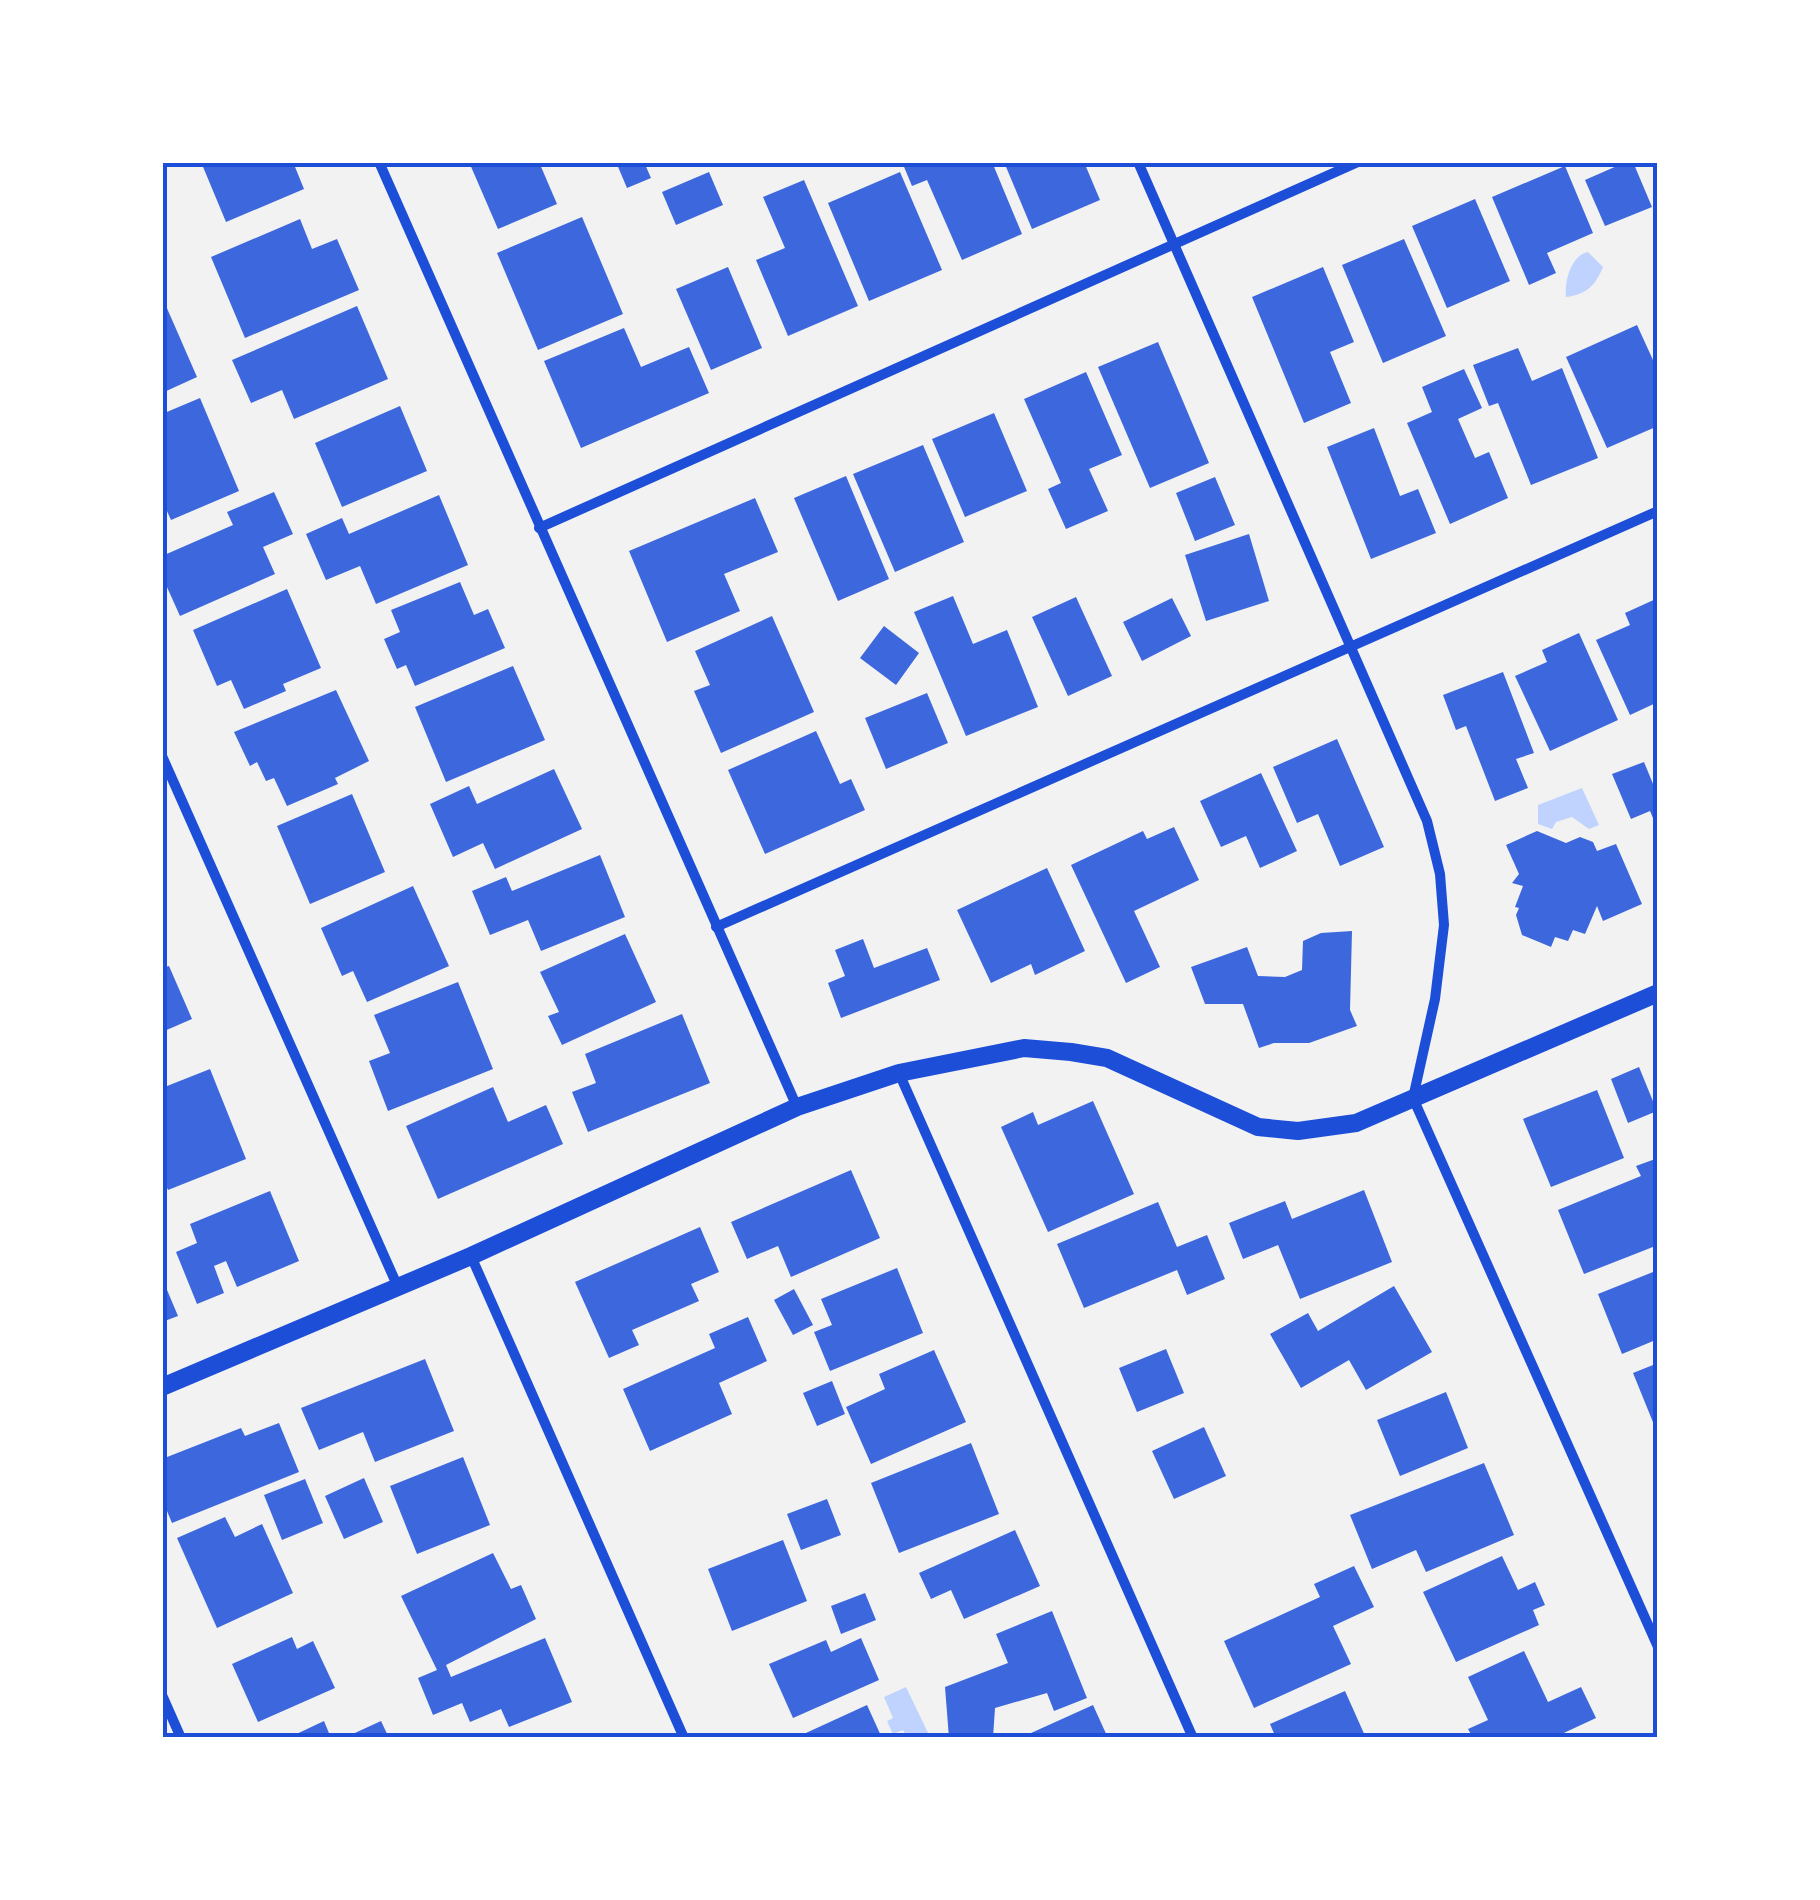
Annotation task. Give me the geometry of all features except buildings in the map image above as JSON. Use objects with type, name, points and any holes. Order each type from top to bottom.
[{"type":"street","points":[[379,162],[796,1107]]},
{"type":"street","points":[[1138,162],[1427,822],[1440,874],[1444,925],[1435,999],[1413,1098],[1658,1647]]},
{"type":"street","points":[[539,528],[1358,162]]},
{"type":"street","points":[[716,927],[1658,511]]},
{"type":"street","points":[[162,756],[397,1285]]},
{"type":"street","points":[[162,1387],[471,1256],[796,1107],[899,1073],[1024,1048],[1071,1052],[1106,1058],[1258,1127],[1298,1130],[1356,1122],[1658,993]]},
{"type":"street","points":[[899,1073],[1193,1738]]},
{"type":"street","points":[[471,1256],[684,1738]]},
{"type":"street","points":[[162,1695],[181,1738]]},
{"type":"water","points":[[1588,252],[1603,267],[1600,274],[1585,291],[1566,297],[1570,269]]},
{"type":"water","points":[[1582,788],[1599,825],[1589,829],[1572,817],[1556,822],[1552,829],[1538,824],[1538,805]]},
{"type":"water","points":[[906,1687],[930,1737],[907,1737],[903,1730],[893,1734],[887,1721],[893,1718],[884,1697]]}]
